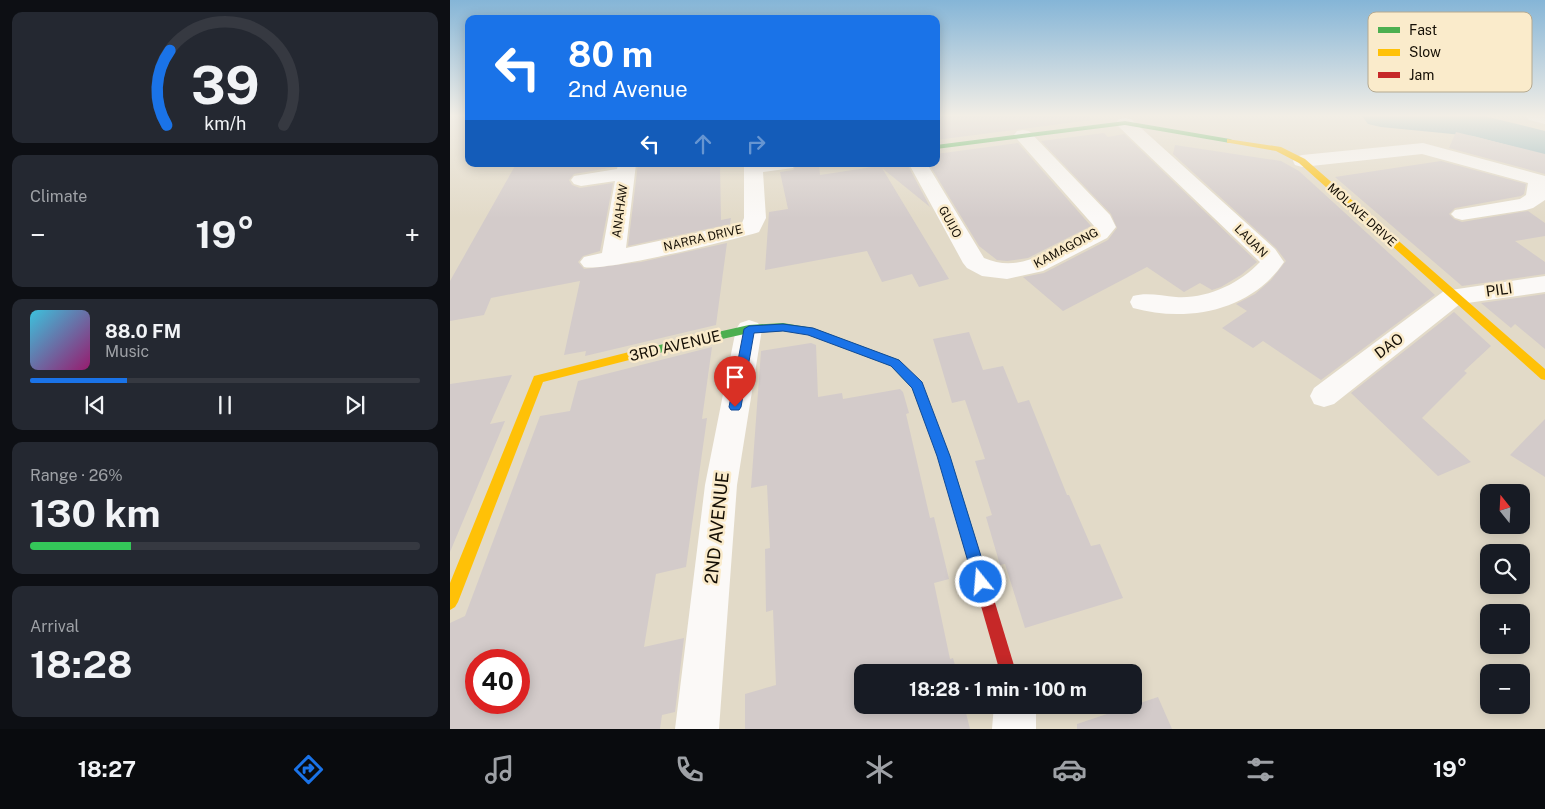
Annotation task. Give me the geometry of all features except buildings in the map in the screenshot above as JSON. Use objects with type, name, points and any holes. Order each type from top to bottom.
[{"type":"street","name":"KAMAGONG","points":[[992,271],[1016,271],[1035,266],[1099,233],[1105,227],[1102,220],[1036,150]]},
{"type":"street","name":"LAUAN","points":[[1142,302],[1192,306],[1207,304],[1220,299],[1267,269],[1272,262],[1267,254],[1154,150]]},
{"type":"street","name":"MOLAVE DRIVE","points":[[1280,150],[1302,161],[1453,297],[1545,376]]},
{"type":"street","points":[[1302,161],[1404,150]]},
{"type":"street","points":[[1430,150],[1542,181],[1536,198],[1526,204],[1462,214]]},
{"type":"street","name":"NARRA DRIVE","points":[[603,260],[737,232],[751,227],[755,218],[753,167]]},
{"type":"street","name":"GUIJO","points":[[920,167],[968,253],[976,263],[992,271]]},
{"type":"street","points":[[581,180],[626,169]]},
{"type":"street","name":"ANAHAW","points":[[603,260],[626,169]]},
{"type":"street","name":"PILI","points":[[1453,297],[1545,284]]},
{"type":"street","name":"DAO","points":[[1324,396],[1453,297]]},
{"type":"street","name":"3RD AVENUE","points":[[450,602],[538,379],[690,341],[749,329],[783,327],[810,331],[895,363],[917,386],[944,456],[1006,664]]},
{"type":"street","name":"2ND AVENUE","points":[[697,729],[721,485],[749,329]]},
{"type":"street","points":[[1014,729],[1015,714]]},
{"type":"traffic: fast","points":[[637,354],[749,329],[783,327],[809,331],[895,363],[917,386],[944,456],[969,540]]},
{"type":"traffic: slow","points":[[1280,150],[1302,161],[1545,376]]},
{"type":"traffic: slow","points":[[450,602],[538,379],[637,354]]},
{"type":"traffic: jam","points":[[969,540],[1006,664]]},
{"type":"route","points":[[735,407],[749,329],[783,327],[810,331],[895,363],[917,386],[944,456],[981,582]]}]
